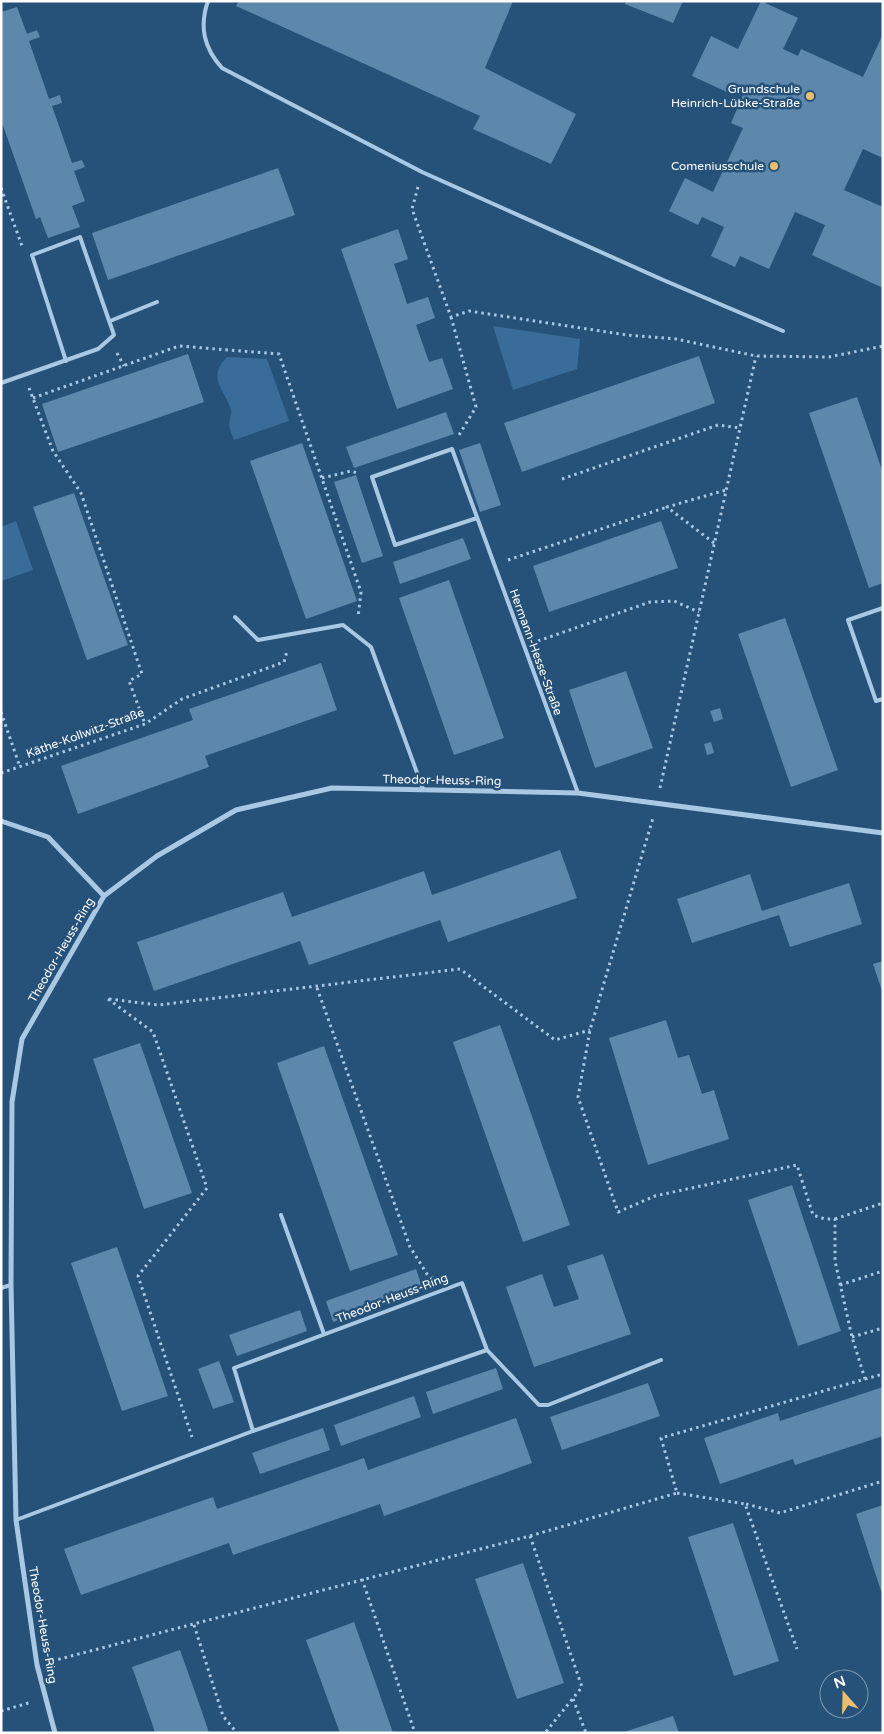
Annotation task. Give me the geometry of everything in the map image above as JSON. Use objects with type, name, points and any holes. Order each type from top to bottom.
[{"type":"street","name":"Theodor-Heuss-Ring","points":[[55,1733],[37,1665],[16,1520],[11,1285],[12,1102],[22,1039],[104,896],[157,856],[236,810],[332,788],[578,793],[656,805],[883,832]]},
{"type":"street","points":[[1,821],[48,837],[104,896]]},
{"type":"lane","points":[[208,1],[203,16],[203,30],[210,55],[222,68],[422,172],[661,279],[783,331]]},
{"type":"lane","points":[[1,383],[24,375],[66,361],[98,350],[114,335],[80,237],[32,255],[66,361]]},
{"type":"lane","points":[[110,322],[157,302]]},
{"type":"lane","points":[[452,449],[372,477],[395,546],[477,518]]},
{"type":"lane","name":"Hermann-Hesse-Straße","points":[[452,449],[578,793]]},
{"type":"lane","points":[[883,608],[848,620],[876,701],[883,699]]},
{"type":"lane","points":[[236,617],[258,640],[343,625],[371,647],[423,789]]},
{"type":"lane","points":[[281,1214],[324,1334]]},
{"type":"lane","name":"Theodor-Heuss-Ring","points":[[253,1432],[234,1368],[462,1283],[486,1350]]},
{"type":"lane","points":[[1,1288],[11,1285]]},
{"type":"lane","points":[[16,1520],[253,1432],[486,1350],[538,1405],[548,1405],[661,1360]]},
{"type":"path","points":[[422,172],[412,209],[451,317],[476,407],[452,449]]},
{"type":"path","points":[[1,188],[20,243],[32,255]]},
{"type":"path","points":[[451,317],[469,311],[627,335],[676,339],[756,356],[829,357],[883,346]]},
{"type":"path","points":[[33,398],[179,346],[279,354],[361,592],[358,618],[350,630]]},
{"type":"path","points":[[24,375],[53,451],[81,493],[142,674],[129,681],[145,724]]},
{"type":"path","points":[[562,479],[718,425],[740,428]]},
{"type":"path","points":[[322,478],[351,471],[372,477]]},
{"type":"path","points":[[493,565],[667,507],[726,490]]},
{"type":"path","points":[[667,507],[714,543]]},
{"type":"path","points":[[523,646],[650,602],[674,601],[699,612]]},
{"type":"path","name":"Käthe-Kollwitz-Straße","points":[[1,773],[145,724],[182,699],[284,662],[293,634]]},
{"type":"path","points":[[1,712],[20,767]]},
{"type":"path","points":[[198,1454],[138,1276],[207,1188],[153,1032],[108,999],[158,1006],[317,988],[460,968],[556,1040],[590,1030]]},
{"type":"path","points":[[317,988],[410,1247],[427,1274],[446,1289]]},
{"type":"path","points":[[618,1212],[655,1196],[797,1165],[813,1215],[825,1219],[835,1219],[883,1203]]},
{"type":"path","points":[[835,1219],[834,1261],[852,1337],[865,1379]]},
{"type":"path","points":[[840,1285],[883,1271]]},
{"type":"path","points":[[852,1337],[883,1328]]},
{"type":"path","points":[[677,1493],[661,1438],[883,1374]]},
{"type":"path","points":[[37,1665],[530,1536],[677,1493],[745,1504],[780,1513],[883,1481]]},
{"type":"path","points":[[745,1504],[797,1648]]},
{"type":"path","points":[[530,1536],[582,1688],[545,1733]]},
{"type":"path","points":[[362,1579],[415,1733]]},
{"type":"path","points":[[194,1625],[223,1716],[236,1733]]},
{"type":"path","points":[[573,1698],[586,1733]]},
{"type":"path","points":[[1,1711],[21,1704],[46,1700]]},
{"type":"shaded area","points":[[493,326],[580,339],[577,369],[513,390]]},
{"type":"shaded area","points":[[227,357],[267,359],[289,421],[234,440],[229,425],[231,410],[217,378],[221,365]]},
{"type":"shaded area","points":[[16,521],[33,570],[1,581],[1,527]]},
{"type":"building","points":[[239,1],[513,1],[485,68],[576,114],[551,164],[473,129],[480,116],[236,6]]},
{"type":"building","points":[[626,1],[683,1],[673,23],[625,4]]},
{"type":"building","points":[[761,1],[798,18],[783,49],[798,56],[801,49],[863,77],[883,34],[883,158],[863,149],[844,190],[883,207],[883,288],[812,255],[825,225],[795,212],[769,269],[740,256],[735,267],[711,256],[724,227],[702,217],[698,225],[669,211],[685,178],[713,192],[743,128],[731,123],[744,93],[732,87],[729,93],[692,76],[711,36],[738,49]]},
{"type":"building","points":[[17,7],[27,34],[37,30],[40,37],[29,41],[49,99],[60,95],[62,103],[52,106],[72,163],[82,160],[85,167],[74,171],[85,201],[72,206],[80,227],[48,238],[40,217],[36,219],[1,120],[1,12]]},
{"type":"building","points":[[278,168],[295,215],[108,280],[92,233]]},
{"type":"building","points":[[398,229],[408,259],[394,264],[407,304],[428,297],[435,318],[416,325],[429,362],[442,358],[453,389],[397,409],[341,249]]},
{"type":"building","points":[[188,354],[204,402],[58,452],[42,404]]},
{"type":"building","points":[[699,356],[715,403],[522,472],[504,423]]},
{"type":"building","points":[[857,397],[883,473],[883,583],[869,588],[809,413]]},
{"type":"building","points":[[446,412],[454,434],[354,468],[346,447]]},
{"type":"building","points":[[302,443],[357,601],[306,619],[250,461]]},
{"type":"building","points":[[480,443],[501,505],[480,512],[459,450]]},
{"type":"building","points":[[356,475],[383,556],[362,563],[334,482]]},
{"type":"building","points":[[74,493],[128,645],[87,660],[33,507]]},
{"type":"building","points":[[661,521],[678,568],[549,612],[533,566]]},
{"type":"building","points":[[463,538],[471,559],[400,584],[393,562]]},
{"type":"building","points":[[449,580],[504,738],[454,755],[399,598]]},
{"type":"building","points":[[785,618],[838,770],[791,787],[738,634]]},
{"type":"building","points":[[321,663],[337,710],[205,756],[209,767],[78,814],[61,766],[193,720],[189,709]]},
{"type":"building","points":[[626,671],[653,748],[595,768],[569,690]]},
{"type":"building","points":[[720,708],[723,719],[714,722],[710,711]]},
{"type":"building","points":[[711,742],[714,753],[707,755],[704,744]]},
{"type":"building","points":[[560,850],[577,898],[448,942],[440,920],[309,965],[300,941],[154,991],[137,942],[283,892],[292,917],[424,871],[432,895]]},
{"type":"building","points":[[750,874],[762,911],[849,883],[862,924],[790,947],[779,915],[692,943],[677,899]]},
{"type":"building","points":[[883,961],[883,991],[882,991],[873,964]]},
{"type":"building","points":[[666,1020],[678,1058],[689,1055],[702,1094],[714,1090],[729,1139],[648,1165],[609,1038]]},
{"type":"building","points":[[500,1025],[570,1225],[523,1242],[453,1042]]},
{"type":"building","points":[[140,1043],[192,1193],[144,1209],[93,1059]]},
{"type":"building","points":[[324,1046],[398,1255],[350,1271],[277,1063]]},
{"type":"building","points":[[792,1185],[841,1331],[798,1346],[748,1200]]},
{"type":"building","points":[[117,1247],[168,1396],[122,1411],[71,1263]]},
{"type":"building","points":[[603,1254],[631,1334],[534,1367],[506,1287],[542,1274],[554,1307],[579,1299],[567,1266]]},
{"type":"building","points":[[416,1269],[423,1290],[333,1322],[326,1301]]},
{"type":"building","points":[[300,1310],[307,1331],[237,1356],[229,1335]]},
{"type":"building","points":[[219,1361],[234,1402],[213,1409],[198,1369]]},
{"type":"building","points":[[496,1368],[503,1389],[433,1414],[426,1392]]},
{"type":"building","points":[[648,1383],[660,1416],[562,1450],[550,1417]]},
{"type":"building","points":[[883,1387],[883,1436],[795,1465],[793,1459],[720,1484],[704,1438],[778,1413],[780,1421]]},
{"type":"building","points":[[414,1396],[421,1417],[341,1446],[334,1425]]},
{"type":"building","points":[[516,1418],[532,1463],[384,1516],[380,1504],[233,1555],[229,1543],[81,1595],[64,1549],[213,1497],[217,1509],[364,1458],[368,1470]]},
{"type":"building","points":[[323,1428],[330,1450],[260,1474],[252,1453]]},
{"type":"building","points":[[883,1505],[883,1594],[882,1594],[856,1514]]},
{"type":"building","points":[[733,1523],[779,1661],[734,1676],[688,1537]]},
{"type":"building","points":[[523,1563],[564,1683],[517,1699],[475,1579]]},
{"type":"building","points":[[354,1622],[393,1733],[340,1733],[306,1640]]},
{"type":"building","points":[[180,1650],[209,1733],[155,1733],[132,1667]]},
{"type":"building","points":[[673,1716],[679,1733],[624,1733],[624,1732]]},
{"type":"place","name":"Grundschule Heinrich-Lübke-Straße","points":[[810,96]]},
{"type":"place","name":"Comeniusschule","points":[[774,166]]}]
